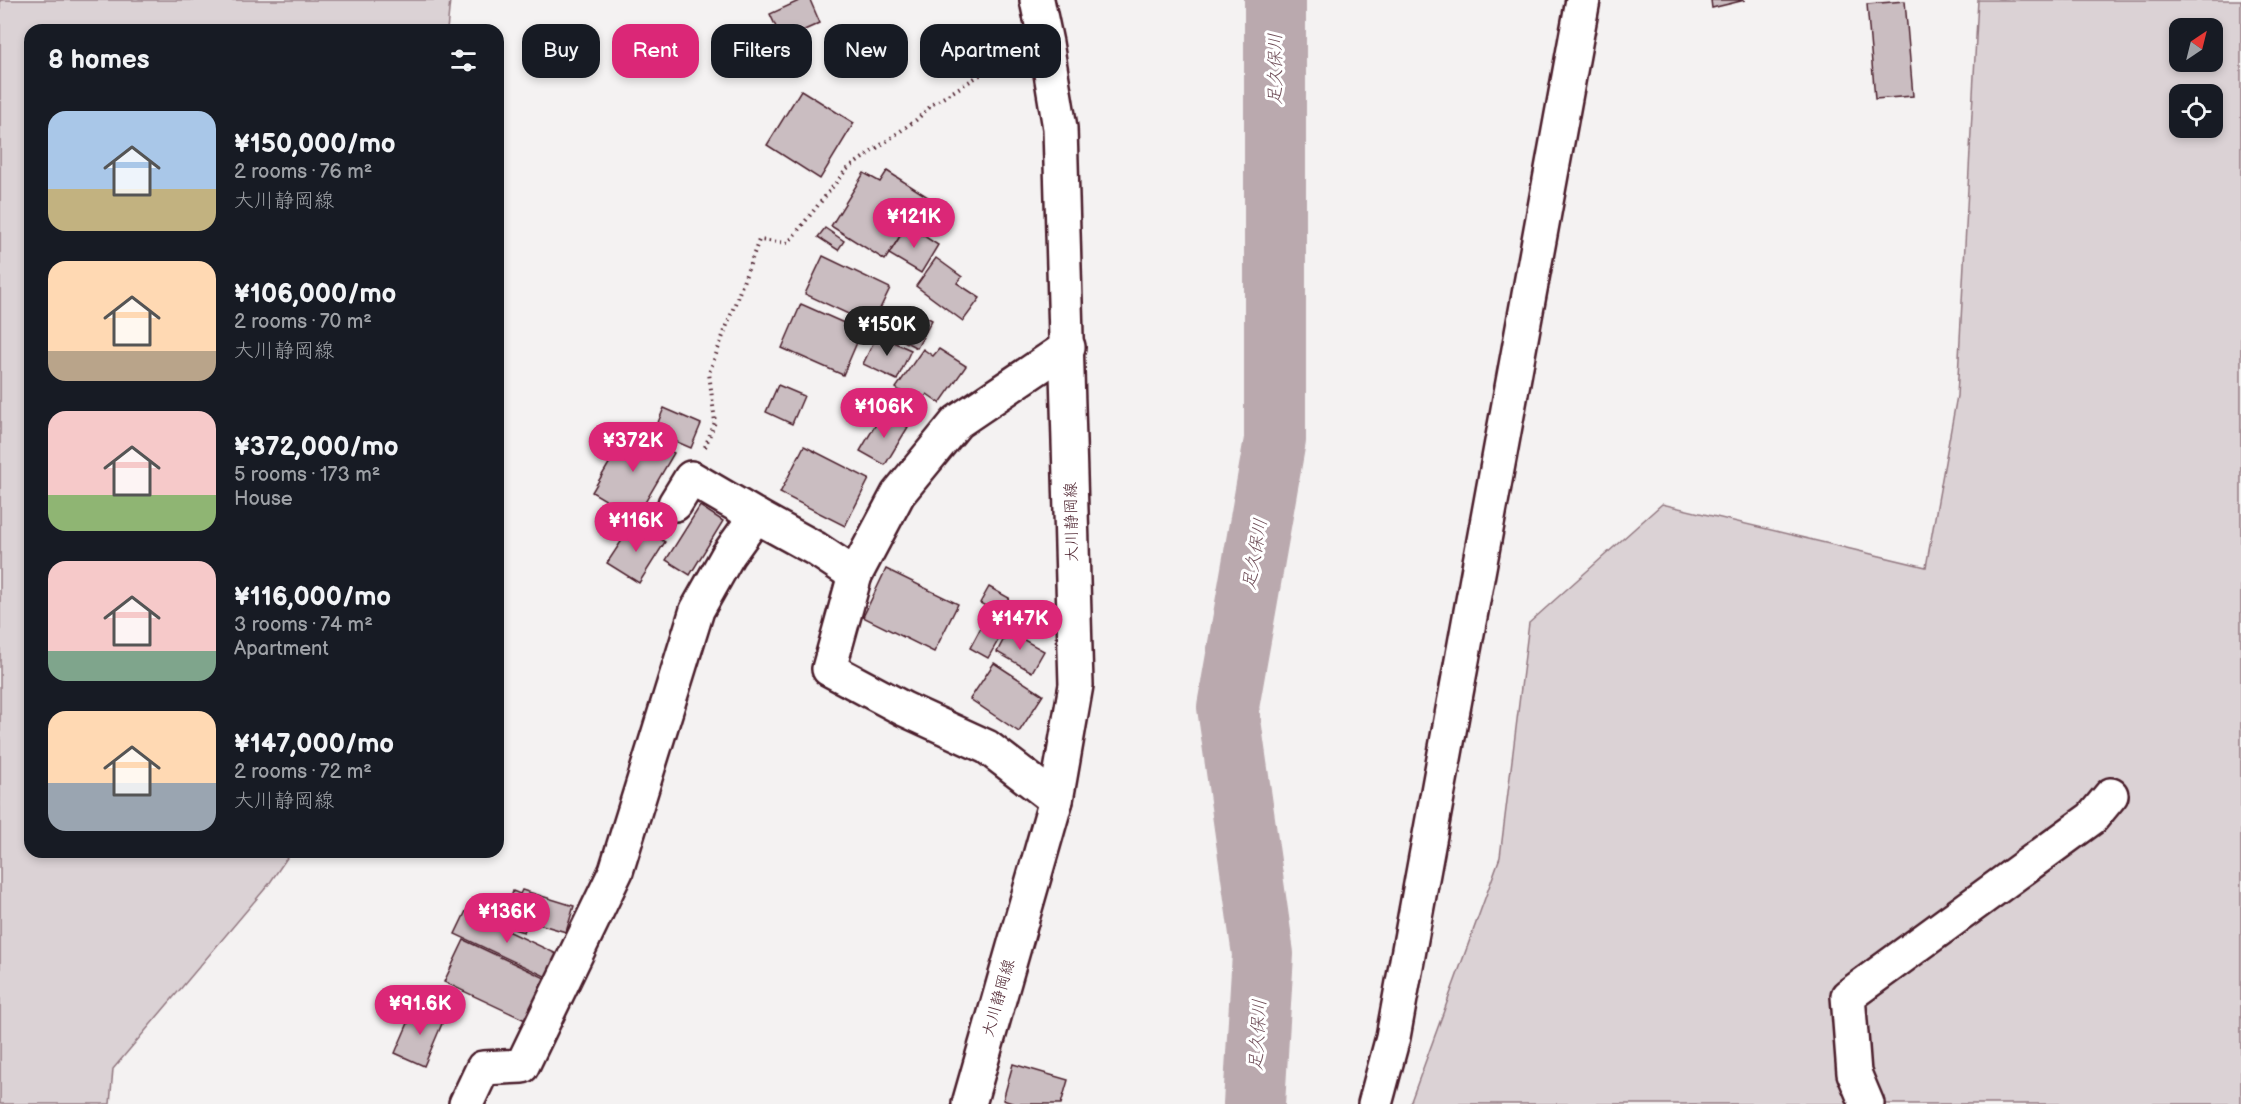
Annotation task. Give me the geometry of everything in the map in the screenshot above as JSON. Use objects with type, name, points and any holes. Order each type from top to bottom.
[{"type":"street","name":"大川静岡線","points":[[1036,0],[1042,24]]},
{"type":"street","points":[[1375,1104],[1393,1037],[1582,0]]},
{"type":"street","name":"大川静岡線","points":[[969,1104],[1056,800],[1076,685],[1060,128],[1052,78]]},
{"type":"street","points":[[1056,800],[987,747],[904,710],[829,669],[855,575],[898,494],[957,422],[1068,347]]},
{"type":"street","points":[[683,491],[756,516],[816,549],[855,575]]},
{"type":"street","points":[[466,1104],[483,1068],[522,1066],[616,871],[697,610],[728,555],[756,516]]},
{"type":"street","points":[[1867,1104],[1854,1073],[1848,996],[2092,818],[2111,795]]},
{"type":"path","points":[[683,491],[715,422],[709,373],[759,240],[788,243],[846,170],[915,120],[933,104],[976,78]]},
{"type":"shaded area","points":[[0,0],[450,0],[448,24],[24,24],[24,858],[287,858],[269,884],[113,1069],[110,1104],[0,1104]]},
{"type":"shaded area","points":[[1978,0],[2241,0],[2241,1104],[1410,1104],[1500,857],[1529,623],[1662,504],[1926,567],[1957,396]]},
{"type":"building","points":[[801,0],[810,0],[820,23],[812,27],[812,24],[775,24],[770,14]]},
{"type":"building","points":[[1711,0],[1745,0],[1712,8]]},
{"type":"building","points":[[1905,1],[1913,96],[1875,99],[1867,4]]},
{"type":"building","points":[[801,90],[854,123],[820,179],[767,145]]},
{"type":"building","points":[[887,171],[931,199],[912,228],[907,225],[885,260],[831,226],[864,173],[880,182]]},
{"type":"building","points":[[907,225],[938,245],[921,273],[889,254]]},
{"type":"building","points":[[825,228],[844,241],[838,250],[818,237]]},
{"type":"building","points":[[823,256],[890,288],[872,325],[805,294]]},
{"type":"building","points":[[936,258],[962,277],[957,283],[980,298],[963,321],[916,286]]},
{"type":"building","points":[[801,304],[862,331],[843,375],[782,348]]},
{"type":"building","points":[[912,309],[932,320],[917,348],[896,337]]},
{"type":"building","points":[[877,335],[911,350],[897,380],[863,364]]},
{"type":"building","points":[[923,349],[933,356],[939,349],[966,366],[940,403],[927,394],[920,404],[896,388]]},
{"type":"building","points":[[778,385],[804,396],[792,424],[766,412]]},
{"type":"building","points":[[664,408],[701,424],[691,448],[654,432]]},
{"type":"building","points":[[883,412],[908,427],[885,465],[860,451]]},
{"type":"building","points":[[630,428],[674,453],[636,518],[592,492]]},
{"type":"building","points":[[804,446],[869,479],[845,526],[780,493]]},
{"type":"building","points":[[700,506],[723,521],[690,575],[666,560]]},
{"type":"building","points":[[634,522],[665,542],[639,583],[607,563]]},
{"type":"building","points":[[886,569],[958,604],[934,652],[863,617]]},
{"type":"building","points":[[989,587],[1009,598],[1000,614],[980,603]]},
{"type":"building","points":[[988,614],[1007,625],[988,658],[970,648]]},
{"type":"building","points":[[1008,631],[1044,651],[1032,672],[997,652]]},
{"type":"building","points":[[994,663],[1043,695],[1019,732],[970,699]]},
{"type":"building","points":[[522,890],[574,906],[566,932],[528,921],[524,932],[502,926],[513,891],[520,894]]},
{"type":"building","points":[[466,911],[559,955],[549,978],[455,934]]},
{"type":"building","points":[[464,940],[545,978],[525,1020],[444,982]]},
{"type":"building","points":[[415,1007],[444,1019],[424,1066],[395,1053]]},
{"type":"building","points":[[1013,1064],[1068,1080],[1061,1104],[1015,1104],[1003,1100]]},
{"type":"waterway","name":"足久保川","points":[[1254,1104],[1263,954],[1228,707],[1275,440],[1275,0]]}]
